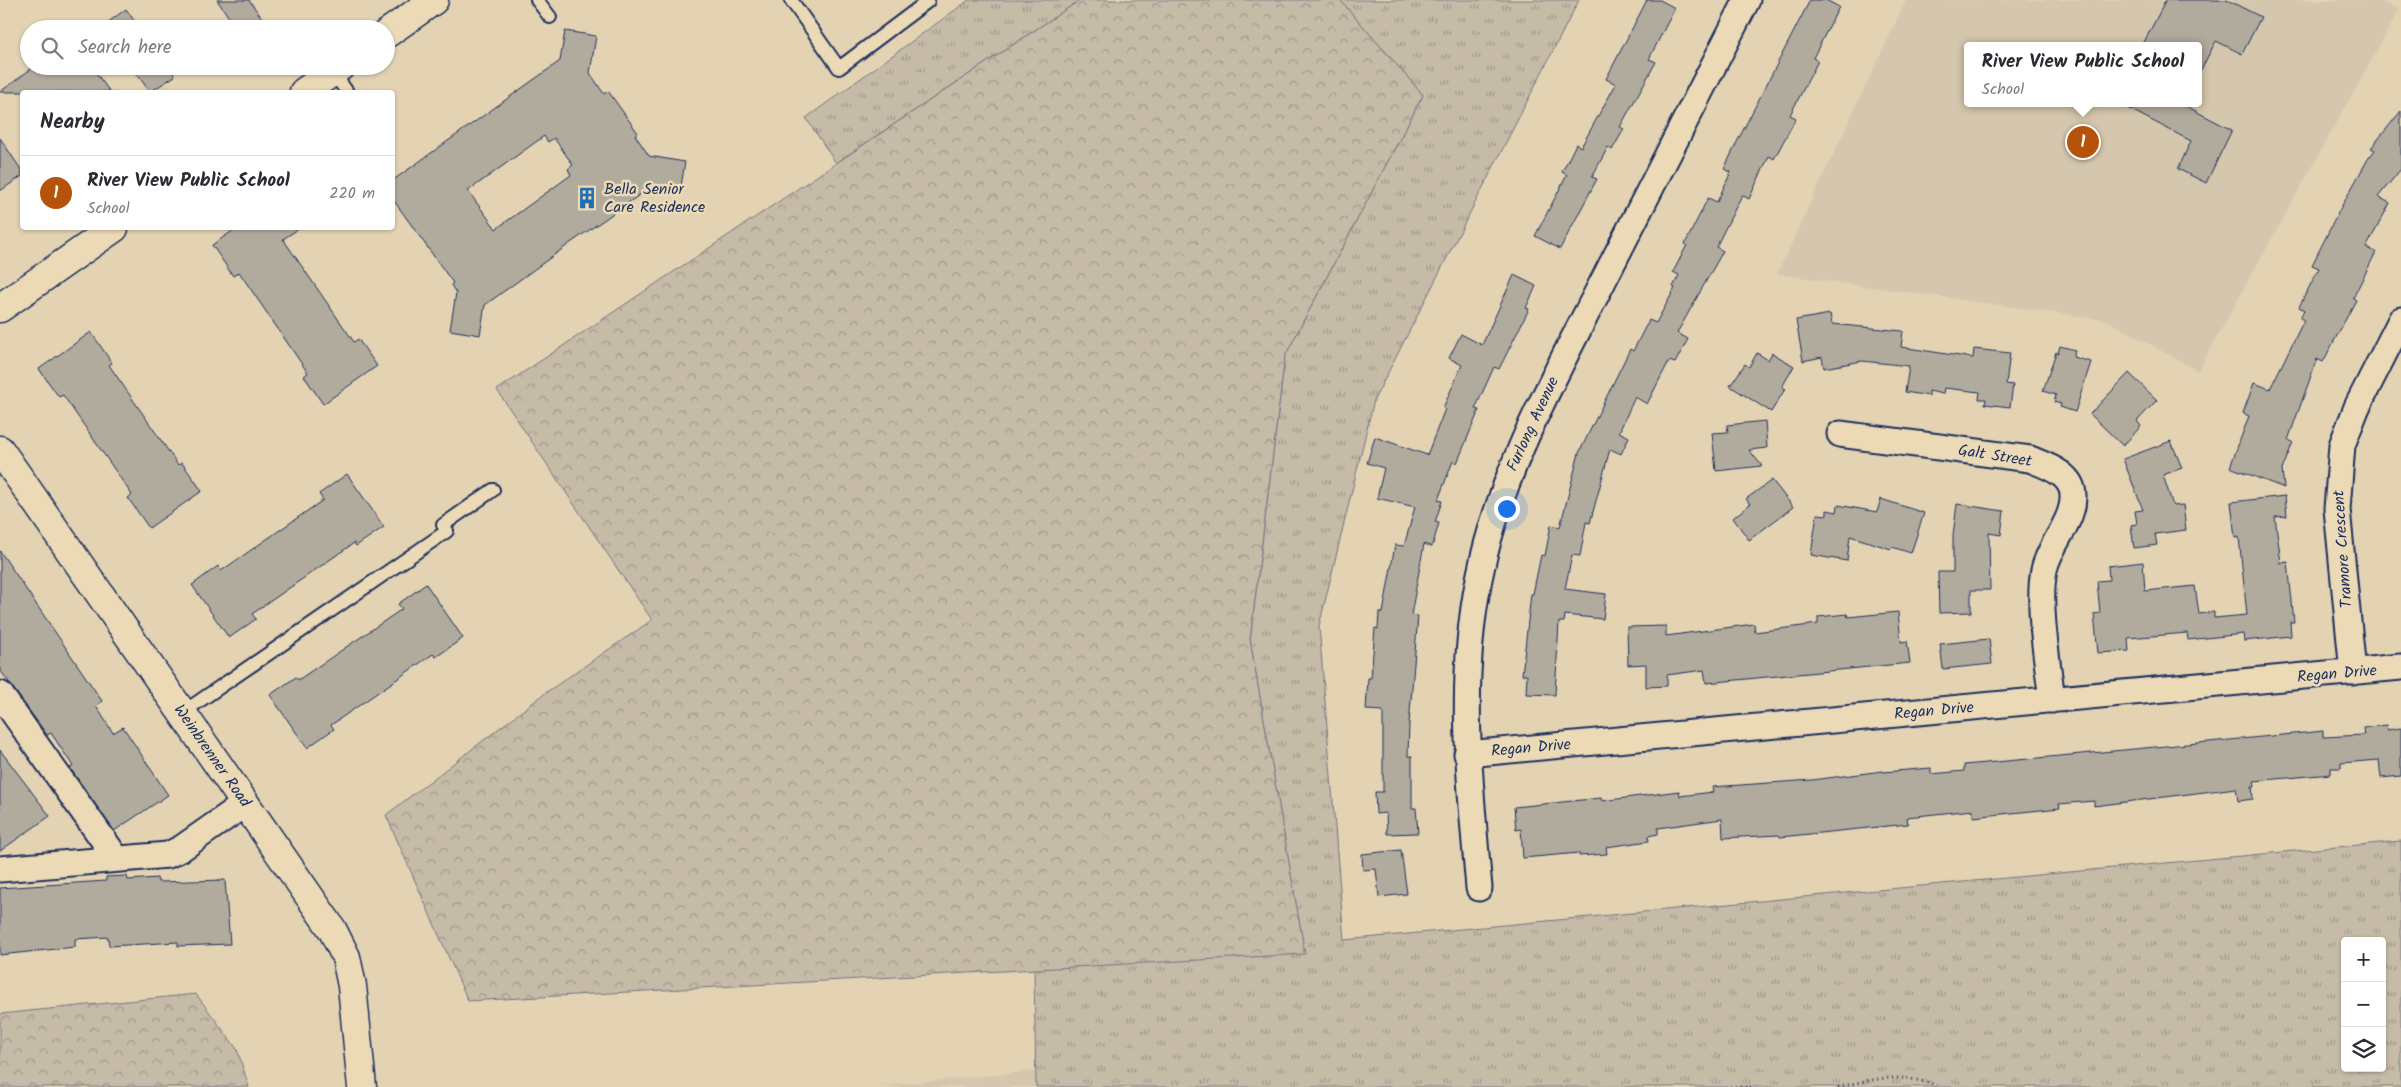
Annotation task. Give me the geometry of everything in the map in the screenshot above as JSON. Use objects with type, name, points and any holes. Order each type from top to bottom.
[{"type":"street","points":[[395,28],[434,0]]},
{"type":"street","name":"Furlong Avenue","points":[[1479,888],[1467,754],[1466,705],[1474,614],[1486,548],[1502,497],[1535,416],[1747,0]]},
{"type":"street","points":[[309,90],[340,77]]},
{"type":"street","points":[[0,308],[111,230]]},
{"type":"street","name":"Tramore Crescent","points":[[2353,672],[2337,509],[2342,445],[2357,407],[2401,320]]},
{"type":"street","name":"Galt Street","points":[[1840,434],[2030,459],[2049,467],[2067,479],[2074,495],[2071,512],[2050,550],[2044,571],[2043,608],[2052,700]]},
{"type":"street","name":"Weinbrenner Road","points":[[0,450],[314,902],[346,957],[352,986],[362,1087]]},
{"type":"street","name":"Regan Drive","points":[[1467,754],[2401,667]]},
{"type":"street","points":[[0,694],[117,859]]},
{"type":"street","points":[[0,869],[168,855],[246,803]]},
{"type":"lane","points":[[537,0],[550,17]]},
{"type":"lane","points":[[791,0],[840,68],[928,1]]},
{"type":"lane","points":[[182,712],[445,528],[493,490]]},
{"type":"path","points":[[1838,1087],[1888,1077],[1903,1077],[1923,1080],[1941,1087]]},
{"type":"path","points":[[1730,1087],[1754,1087]]},
{"type":"shaded area","points":[[1906,0],[2379,0],[2400,9],[2198,371],[2106,320],[1777,274]]},
{"type":"shaded area","points":[[1035,1071],[1036,1087],[870,1087]]},
{"type":"green space","points":[[969,0],[1080,0],[836,163],[806,118]]},
{"type":"green space","points":[[1080,0],[1340,0],[1423,95],[1285,356],[1250,640],[1305,954],[468,1001],[386,815],[548,691],[652,620],[497,390]]},
{"type":"green space","points":[[1340,0],[1579,0],[1374,400],[1319,626],[1344,940],[2401,841],[2401,1087],[1036,1087],[1034,969],[1303,944],[1250,640],[1285,356],[1423,95]]},
{"type":"green space","points":[[196,994],[237,1049],[249,1087],[0,1087],[0,1014]]},
{"type":"building","points":[[217,0],[249,0],[263,20],[231,20]]},
{"type":"building","points":[[1647,0],[1660,0],[1675,8],[1649,59],[1656,62],[1620,127],[1624,129],[1612,150],[1608,147],[1592,177],[1597,179],[1560,249],[1535,236],[1567,175],[1562,172],[1576,144],[1581,147],[1616,84],[1606,79]]},
{"type":"building","points":[[1810,0],[1826,0],[1839,7],[1813,58],[1818,61],[1790,115],[1796,118],[1774,159],[1769,156],[1749,199],[1742,195],[1716,247],[1723,251],[1677,333],[1688,339],[1675,363],[1669,361],[1647,404],[1635,397],[1619,432],[1629,437],[1621,454],[1610,449],[1590,523],[1586,522],[1580,556],[1572,555],[1565,589],[1606,594],[1603,619],[1565,615],[1564,622],[1559,622],[1555,695],[1526,694],[1527,675],[1522,675],[1531,594],[1533,594],[1541,555],[1545,556],[1551,525],[1560,527],[1579,453],[1630,349],[1633,351],[1649,320],[1656,323],[1675,288],[1673,287],[1679,275],[1673,272],[1687,245],[1685,244],[1708,198],[1717,202],[1731,172],[1724,169]]},
{"type":"building","points":[[2166,0],[2227,0],[2261,17],[2242,54],[2216,41],[2202,67],[2202,42],[2144,42]]},
{"type":"building","points":[[126,9],[134,20],[111,20]]},
{"type":"building","name":"Bella Senior Care Residence","points":[[565,31],[596,36],[590,73],[604,94],[608,91],[638,133],[635,135],[649,156],[685,162],[680,192],[651,187],[485,305],[480,335],[450,330],[456,293],[451,285],[453,283],[395,202],[395,179],[560,61]],"holes":[[[544,136],[548,142],[554,138],[573,165],[568,169],[571,175],[496,229],[468,191]]]},
{"type":"building","points":[[23,75],[98,75],[109,90],[20,90],[20,92],[0,92]]},
{"type":"building","points":[[138,75],[175,76],[153,90],[149,90]]},
{"type":"building","points":[[2126,107],[2188,107],[2232,130],[2206,183],[2178,169],[2191,141]]},
{"type":"building","points":[[2401,111],[2401,169],[2378,197],[2390,203],[2366,248],[2376,252],[2353,298],[2356,300],[2323,362],[2317,359],[2288,440],[2293,442],[2282,470],[2284,488],[2230,467],[2249,416],[2243,413],[2254,383],[2270,389],[2304,320],[2300,318],[2304,310],[2299,307],[2319,268],[2312,265],[2340,209],[2375,150],[2371,148]]},
{"type":"building","points":[[0,138],[20,168],[20,177],[0,191]]},
{"type":"building","points":[[234,230],[297,230],[283,239],[354,342],[358,339],[377,366],[323,404],[304,376],[308,373],[239,272],[233,276],[212,245]]},
{"type":"building","points":[[1514,275],[1536,286],[1526,308],[1529,309],[1499,369],[1494,367],[1475,409],[1479,410],[1457,463],[1453,461],[1438,500],[1442,501],[1435,522],[1439,523],[1432,547],[1424,544],[1411,615],[1418,616],[1408,756],[1412,756],[1412,808],[1416,808],[1418,833],[1387,834],[1386,813],[1376,814],[1375,792],[1383,792],[1383,711],[1366,710],[1368,678],[1371,678],[1375,628],[1378,629],[1379,612],[1383,613],[1395,545],[1404,546],[1415,507],[1377,498],[1384,468],[1367,463],[1375,437],[1427,455],[1445,409],[1443,408],[1462,365],[1449,358],[1461,334],[1482,345]]},
{"type":"building","points":[[1830,314],[1832,324],[1903,331],[1901,347],[1973,358],[1974,349],[2010,353],[2006,384],[2013,385],[2010,407],[1985,404],[1986,399],[1979,399],[1980,392],[1944,388],[1943,394],[1929,391],[1929,396],[1905,392],[1909,366],[1862,361],[1824,368],[1822,357],[1803,361],[1796,320]]},
{"type":"building","points":[[91,332],[112,363],[109,365],[178,465],[182,463],[202,491],[149,528],[128,498],[132,495],[63,395],[59,397],[39,369]]},
{"type":"building","points":[[2060,346],[2075,350],[2073,357],[2091,362],[2075,412],[2060,407],[2061,404],[2054,402],[2056,395],[2043,391],[2056,352],[2058,353]]},
{"type":"building","points":[[1757,353],[1768,360],[1772,353],[1794,366],[1782,387],[1785,389],[1771,412],[1730,386],[1745,364],[1749,367]]},
{"type":"building","points":[[2129,373],[2157,400],[2137,421],[2141,426],[2123,446],[2090,414]]},
{"type":"building","points":[[1765,421],[1767,448],[1749,450],[1762,466],[1716,471],[1712,433],[1728,432],[1727,425]]},
{"type":"building","points":[[2171,441],[2182,468],[2163,475],[2173,506],[2183,505],[2186,530],[2155,534],[2157,545],[2134,548],[2131,525],[2137,524],[2135,511],[2143,510],[2123,459]]},
{"type":"building","points":[[347,474],[384,527],[356,546],[354,543],[252,614],[256,619],[229,638],[192,585],[218,566],[221,571],[323,500],[319,494]]},
{"type":"building","points":[[1772,480],[1793,507],[1749,540],[1733,518],[1750,504],[1746,499]]},
{"type":"building","points":[[2285,496],[2287,516],[2275,517],[2281,563],[2288,562],[2294,622],[2290,622],[2291,636],[2244,641],[2243,634],[2188,640],[2187,633],[2128,638],[2129,651],[2098,653],[2094,614],[2100,613],[2097,581],[2109,580],[2108,566],[2143,562],[2145,591],[2195,586],[2199,614],[2214,612],[2214,618],[2247,615],[2239,537],[2235,538],[2231,502]]},
{"type":"building","points":[[1881,499],[1924,513],[1911,553],[1892,547],[1891,549],[1850,536],[1847,561],[1811,555],[1817,514],[1827,515],[1827,510],[1837,512],[1838,505],[1877,512]]},
{"type":"building","points":[[1957,504],[2004,511],[2001,535],[1989,533],[1990,590],[1971,590],[1971,612],[1939,613],[1938,572],[1953,572],[1953,535]]},
{"type":"building","points":[[0,551],[102,701],[96,706],[113,733],[123,727],[168,795],[114,831],[70,768],[73,766],[51,733],[47,735],[0,670]]},
{"type":"building","points":[[426,584],[463,638],[436,657],[433,654],[331,725],[334,729],[307,748],[270,695],[296,677],[298,680],[402,609],[398,604]]},
{"type":"building","points":[[1898,612],[1901,642],[1907,641],[1910,663],[1706,683],[1704,670],[1667,675],[1667,686],[1646,687],[1646,664],[1628,665],[1627,627],[1666,626],[1666,636],[1754,624],[1755,632],[1818,624],[1818,617],[1847,614],[1848,617]]},
{"type":"building","points":[[1989,639],[1992,664],[1943,669],[1940,644]]},
{"type":"building","points":[[2386,725],[2387,730],[2401,728],[2401,776],[2381,778],[2379,760],[2341,763],[2341,768],[2331,768],[2331,774],[2254,781],[2255,786],[2252,786],[2253,799],[2238,801],[2236,788],[2094,806],[2094,801],[2059,804],[2060,808],[1973,817],[1973,810],[1907,817],[1908,824],[1780,837],[1779,835],[1723,838],[1722,819],[1658,828],[1658,834],[1648,836],[1649,841],[1606,847],[1607,854],[1579,856],[1579,853],[1523,858],[1521,829],[1516,830],[1514,807],[1601,798],[1602,801],[1679,791],[1680,796],[1713,792],[1712,787],[1812,780],[1883,771],[1931,768],[1931,774],[1964,771],[1964,765],[2323,731],[2323,737],[2364,735],[2363,728]]},
{"type":"building","points":[[0,750],[50,816],[0,851]]},
{"type":"building","points":[[1401,850],[1407,894],[1379,897],[1376,869],[1363,870],[1362,854]]},
{"type":"building","points":[[127,876],[128,880],[157,878],[158,882],[225,880],[230,944],[178,946],[178,942],[109,946],[108,937],[75,939],[75,947],[0,955],[0,888],[106,881],[106,877]]},
{"type":"place","name":"River View Public School","points":[[2083,142]]},
{"type":"place","name":"Bella Senior Care Residence","points":[[587,198]]}]
